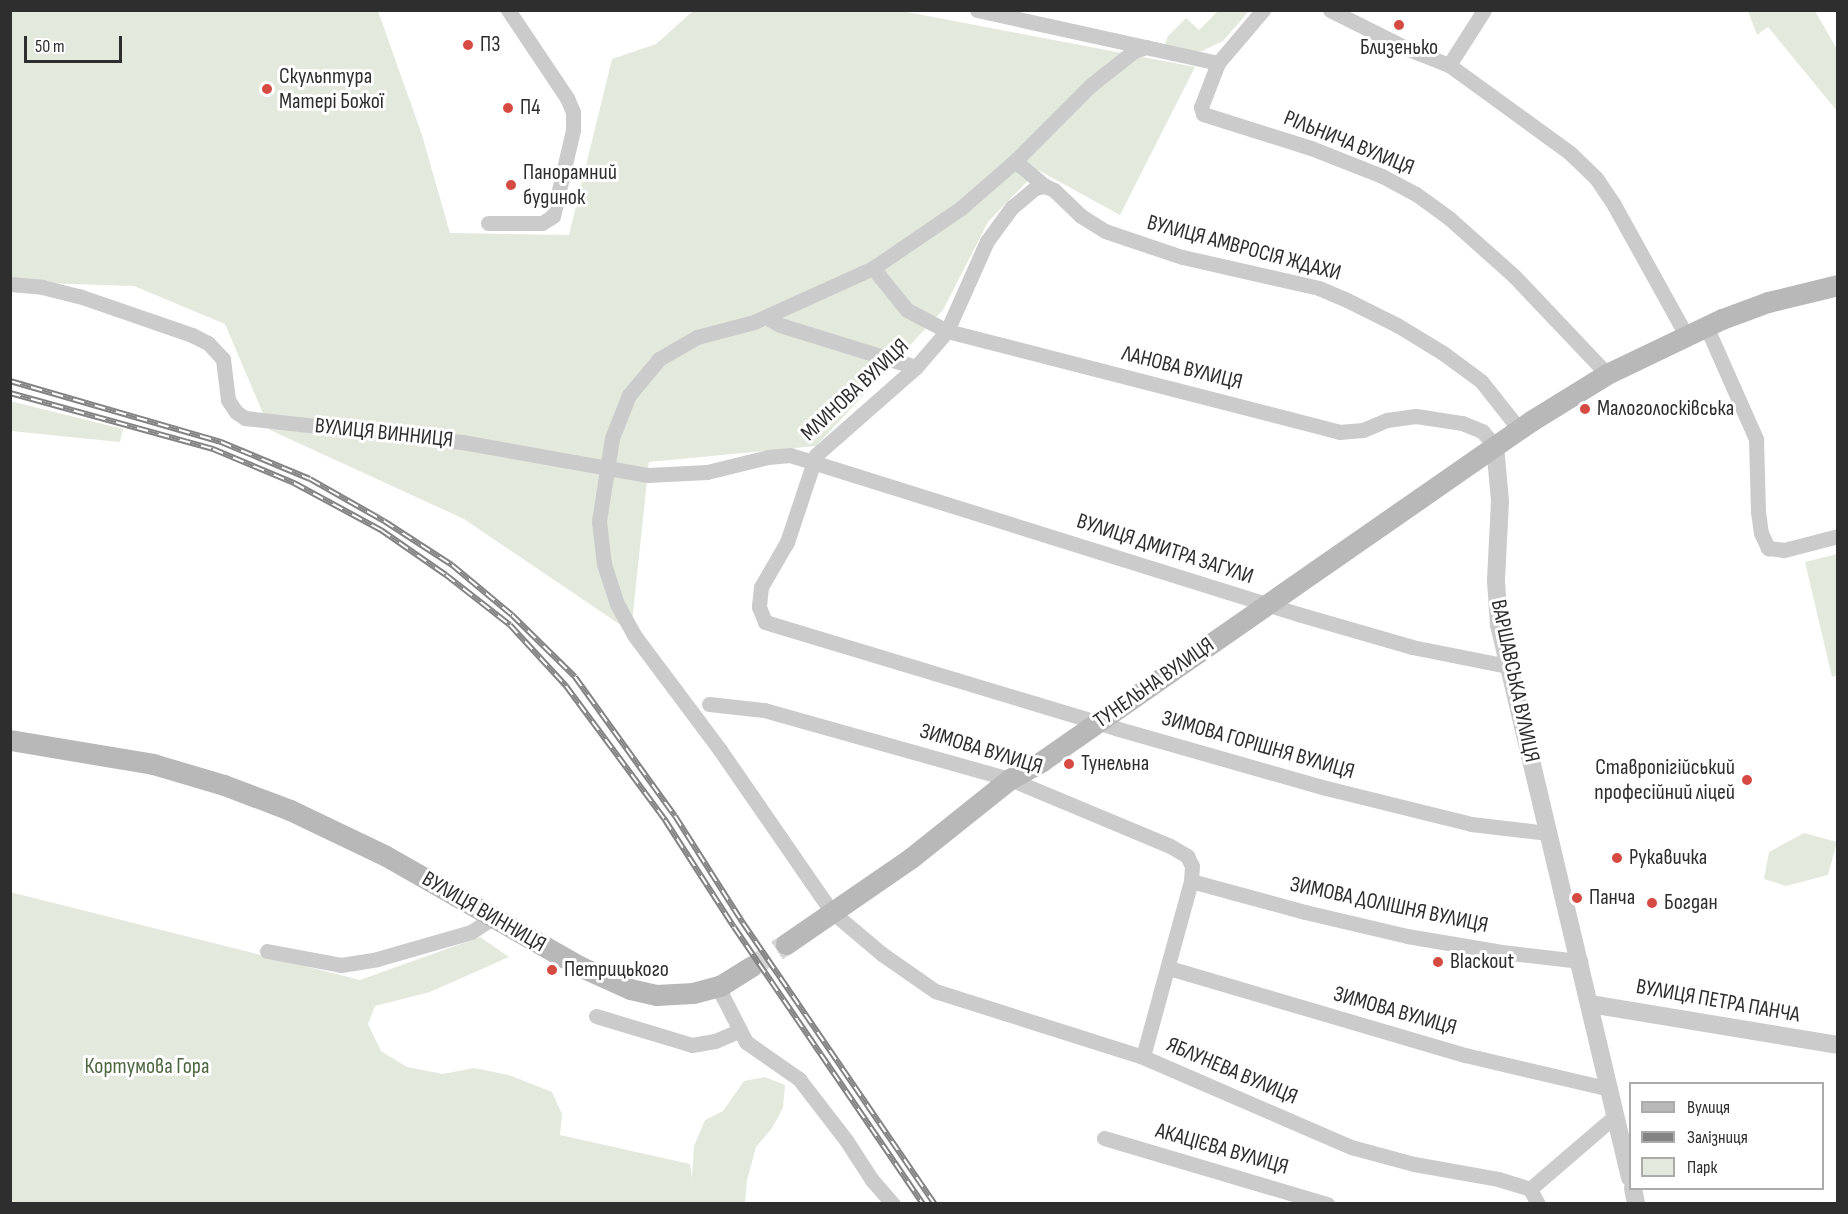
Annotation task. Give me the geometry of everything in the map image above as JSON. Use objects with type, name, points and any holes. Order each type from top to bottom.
[{"type":"main road","points":[[1495,446],[1607,374],[1686,335],[1768,302],[1838,285]]},
{"type":"main road","name":"ТУНЕЛЬНА ВУЛИЦЯ","points":[[786,944],[911,858],[1010,779],[1098,723],[1495,446]]},
{"type":"main road","name":"ВУЛИЦЯ ВИННИЦЯ","points":[[10,740],[153,764],[224,785],[290,810],[386,856],[579,966],[630,989],[656,995],[677,995],[720,986]]},
{"type":"main road","points":[[720,986],[752,967]]},
{"type":"street","points":[[488,223],[542,223],[553,216],[573,130],[573,112],[567,98],[508,10]]},
{"type":"street","points":[[977,10],[1218,63],[1263,10]]},
{"type":"street","points":[[1330,10],[1406,48],[1449,65],[1570,153],[1596,178],[1628,227],[1686,335]]},
{"type":"street","points":[[1449,65],[1484,10]]},
{"type":"street","name":"ЯБЛУНЕВА ВУЛИЦЯ","points":[[1146,47],[1134,51],[1091,85],[1015,161],[954,213],[873,268],[766,316],[734,328],[697,337],[659,359],[644,375],[622,408],[612,438],[599,521],[604,564],[617,604],[634,635],[720,750],[831,911],[882,954],[935,992],[1143,1057],[1351,1147],[1414,1164],[1498,1179],[1530,1189]]},
{"type":"street","name":"РІЛЬНИЧА ВУЛИЦЯ","points":[[1218,63],[1201,107],[1203,114],[1311,148],[1382,176],[1416,194],[1449,218],[1514,276],[1607,374]]},
{"type":"street","name":"ВУЛИЦЯ АМВРОСІЯ ЖДАХИ","points":[[1015,161],[1045,186],[1054,190],[1081,216],[1105,231],[1182,257],[1319,288],[1397,325],[1443,353],[1481,381],[1519,429]]},
{"type":"street","name":"МЛИНОВА ВУЛИЦЯ","points":[[760,612],[761,587],[787,542],[813,460],[827,443],[916,367],[947,331],[987,241],[1012,207],[1035,188],[1045,186]]},
{"type":"street","name":"ЛАНОВА ВУЛИЦЯ","points":[[873,268],[907,310],[947,331],[1339,432],[1363,430],[1387,420],[1416,416],[1462,423],[1482,430],[1495,446]]},
{"type":"street","name":"ВУЛИЦЯ ВИННИЦЯ","points":[[10,284],[42,287],[79,296],[192,335],[208,344],[223,359],[228,400],[236,412],[245,417],[462,442],[664,476],[706,472],[781,455],[813,460]]},
{"type":"street","points":[[766,316],[780,325],[916,367]]},
{"type":"street","points":[[1706,326],[1756,439],[1758,512],[1761,533],[1768,548],[1784,550],[1838,536]]},
{"type":"street","name":"ВАРШАВСЬКА ВУЛИЦЯ","points":[[1495,446],[1500,501],[1496,605],[1508,666],[1629,1174]]},
{"type":"street","name":"ВУЛИЦЯ ДМИТРА ЗАГУЛИ","points":[[813,460],[1268,604],[1412,647],[1508,666]]},
{"type":"street","name":"ЗИМОВА ГОРІШНЯ ВУЛИЦЯ","points":[[760,612],[765,622],[1098,723],[1326,788],[1491,828],[1548,833]]},
{"type":"street","name":"ЗИМОВА ВУЛИЦЯ","points":[[710,704],[764,710],[1010,779],[1170,846],[1187,856],[1192,866],[1191,881],[1143,1057]]},
{"type":"street","name":"ЗИМОВА ДОЛІШНЯ ВУЛИЦЯ","points":[[1191,881],[1305,912],[1407,936],[1502,952],[1580,961]]},
{"type":"street","points":[[267,951],[341,965],[377,959],[471,932],[494,917]]},
{"type":"street","name":"ЗИМОВА ВУЛИЦЯ","points":[[1169,968],[1465,1055],[1610,1089]]},
{"type":"street","points":[[720,986],[739,1031],[753,1048],[799,1079],[846,1140],[872,1180],[893,1203]]},
{"type":"street","name":"ВУЛИЦЯ ПЕТРА ПАНЧА","points":[[1590,1004],[1838,1045]]},
{"type":"street","points":[[596,1016],[692,1045],[715,1041],[739,1031]]},
{"type":"street","points":[[1538,1203],[1530,1189],[1616,1115]]},
{"type":"street","name":"АКАЦІЄВА ВУЛИЦЯ","points":[[1104,1137],[1327,1203]]},
{"type":"green space","points":[[11,11],[378,11],[422,135],[450,233],[569,235],[612,59],[656,44],[693,11],[902,11],[1195,67],[1120,215],[1038,170],[988,222],[943,310],[816,446],[649,462],[631,632],[464,519],[270,430],[225,324],[134,286],[11,282]]},
{"type":"green space","points":[[1218,11],[1249,11],[1223,41],[1202,51],[1190,53],[1164,47],[1168,36],[1186,18],[1199,30]]},
{"type":"green space","points":[[1748,11],[1815,11],[1837,49],[1837,111],[1768,27],[1757,35]]},
{"type":"green space","points":[[10,401],[123,429],[120,442],[11,431]]},
{"type":"green space","points":[[1837,554],[1838,675],[1832,677],[1805,562]]},
{"type":"green space","points":[[1804,833],[1837,842],[1828,875],[1786,886],[1764,879],[1769,852]]},
{"type":"green space","name":"Кортумова Гора","points":[[10,892],[360,980],[480,937],[509,957],[430,992],[375,1006],[368,1024],[381,1051],[407,1067],[443,1074],[474,1068],[509,1075],[552,1092],[562,1114],[560,1135],[690,1164],[692,1178],[694,1146],[705,1120],[723,1111],[744,1081],[765,1077],[785,1085],[783,1108],[772,1128],[756,1147],[747,1180],[745,1203],[11,1203]]},
{"type":"tunnel","points":[[751,967],[786,944]]},
{"type":"railway","points":[[10,381],[221,442],[310,479],[384,521],[452,565],[512,615],[575,677],[675,816],[743,923],[935,1204]]},
{"type":"railway","points":[[10,393],[213,449],[294,483],[381,530],[446,575],[510,625],[566,686],[665,820],[734,927],[923,1204]]},
{"type":"place","name":"Близенько","points":[[1399,25]]},
{"type":"place","name":"П3","points":[[468,45]]},
{"type":"place","name":"Скульптура Матері Божої","points":[[267,89]]},
{"type":"place","name":"П4","points":[[508,108]]},
{"type":"place","name":"Панорамний будинок","points":[[511,185]]},
{"type":"place","name":"Малоголосківська","points":[[1585,409]]},
{"type":"place","name":"Тунельна","points":[[1069,764]]},
{"type":"place","name":"Ставропігійський професійний ліцей","points":[[1747,780]]},
{"type":"place","name":"Рукавичка","points":[[1617,858]]},
{"type":"place","name":"Панча","points":[[1577,898]]},
{"type":"place","name":"Богдан","points":[[1652,903]]},
{"type":"place","name":"Blackout","points":[[1438,962]]},
{"type":"place","name":"Петрицького","points":[[552,970]]}]
